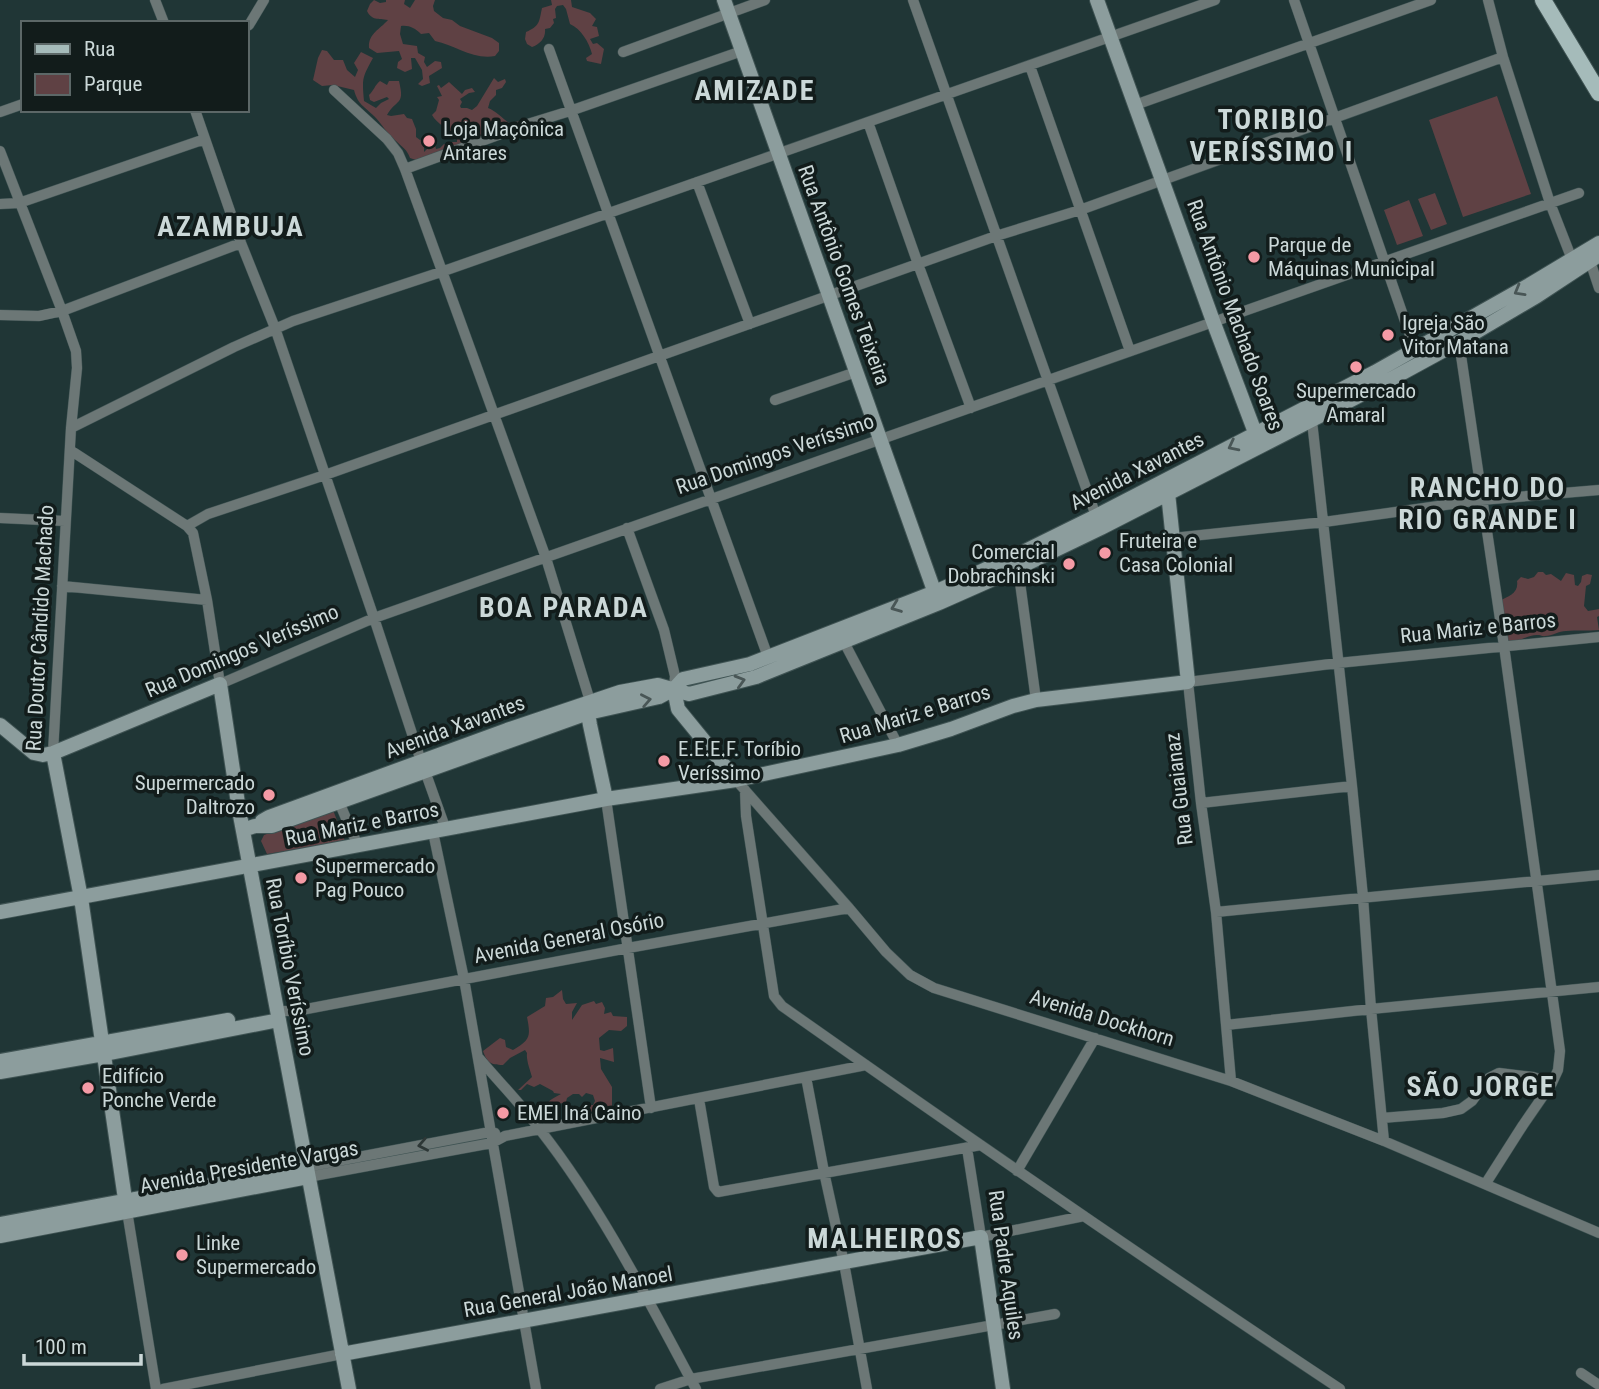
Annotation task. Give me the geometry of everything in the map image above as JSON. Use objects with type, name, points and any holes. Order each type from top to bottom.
[{"type":"main road","points":[[1543,0],[1599,93]]},
{"type":"street","points":[[155,0],[163,21]]},
{"type":"street","points":[[248,24],[264,0]]},
{"type":"street","points":[[623,52],[727,6],[765,0]]},
{"type":"street","points":[[913,0],[1096,516]]},
{"type":"street","name":"Rua Antônio Machado Soares","points":[[1097,0],[1258,440]]},
{"type":"street","points":[[71,428],[275,328],[442,272],[1215,0]]},
{"type":"street","points":[[1294,0],[1415,350]]},
{"type":"street","points":[[1135,104],[1431,0]]},
{"type":"street","points":[[1488,0],[1503,57],[1550,203],[1574,265]]},
{"type":"street","name":"Rua Antônio Gomes Teixeira","points":[[727,6],[937,598]]},
{"type":"street","points":[[549,49],[768,657]]},
{"type":"street","points":[[405,169],[742,51]]},
{"type":"street","points":[[70,450],[187,526],[208,513],[325,475],[1503,57]]},
{"type":"street","points":[[1030,66],[1130,351]]},
{"type":"street","points":[[334,90],[387,139],[398,153],[546,558],[589,707],[606,799],[651,1108]]},
{"type":"street","points":[[0,112],[21,105]]},
{"type":"street","points":[[196,112],[241,243],[275,328],[423,766],[439,831],[536,1389]]},
{"type":"street","points":[[868,122],[971,408]]},
{"type":"street","points":[[0,204],[19,203],[205,139]]},
{"type":"street","name":"Rua Doutor Cândido Machado","points":[[0,151],[76,351],[54,753],[81,898],[156,1389]]},
{"type":"street","points":[[696,182],[750,324]]},
{"type":"street","name":"Rua Domingos Veríssimo","points":[[54,753],[374,618],[1579,193]]},
{"type":"street","points":[[0,315],[39,316],[62,311],[241,243]]},
{"type":"street","name":"Avenida Xavantes","points":[[249,828],[269,817],[589,707],[659,697],[674,689],[683,679],[750,664],[1018,568],[1168,493],[1415,350],[1592,256],[1599,243]]},
{"type":"street","points":[[1592,256],[1599,288]]},
{"type":"street","name":"Avenida Xavantes","points":[[689,694],[756,677],[844,642],[937,598],[1096,516],[1258,440],[1312,421],[1459,342],[1537,296],[1574,265]]},
{"type":"street","points":[[1459,342],[1560,1051],[1558,1070],[1552,1083],[1486,1183]]},
{"type":"street","points":[[775,400],[856,373]]},
{"type":"street","points":[[1312,421],[1352,786],[1384,1141]]},
{"type":"street","points":[[1173,538],[1324,522],[1481,500],[1599,490]]},
{"type":"street","name":"Rua Guaianaz","points":[[1168,493],[1201,803],[1216,912],[1231,1081]]},
{"type":"street","points":[[0,518],[65,521]]},
{"type":"street","name":"Rua Toríbio Veríssimo","points":[[187,526],[196,542],[207,600],[220,684],[249,828],[250,867],[349,1389]]},
{"type":"street","points":[[627,528],[664,630],[675,676],[674,689],[689,694],[683,707],[683,717]]},
{"type":"street","points":[[1018,568],[1036,700]]},
{"type":"street","points":[[62,586],[207,600]]},
{"type":"street","name":"Rua Mariz e Barros","points":[[0,912],[606,799],[741,785],[898,745],[1036,700],[1338,663],[1599,636]]},
{"type":"street","points":[[844,642],[898,745]]},
{"type":"street","name":"Avenida Dockhorn","points":[[674,689],[678,709],[683,717],[886,952],[910,975],[934,988],[1231,1081],[1486,1183],[1599,1233]]},
{"type":"street","points":[[0,724],[34,753],[54,753]]},
{"type":"street","name":"Avenida Xavantes","points":[[249,828],[272,826],[339,802],[423,766]]},
{"type":"street","points":[[741,785],[774,996],[782,1006],[1017,1171],[1340,1389]]},
{"type":"street","points":[[1201,803],[1352,786]]},
{"type":"street","points":[[339,802],[358,846]]},
{"type":"street","points":[[1216,912],[1599,875]]},
{"type":"street","name":"Avenida General Osório","points":[[6,1066],[849,908]]},
{"type":"street","points":[[1226,1024],[1599,987]]},
{"type":"street","points":[[1017,1171],[1095,1038]]},
{"type":"street","points":[[477,1056],[541,1129],[598,1214],[694,1384]]},
{"type":"street","name":"Avenida Presidente Vargas","points":[[0,1224],[126,1205],[505,1136],[866,1065]]},
{"type":"street","points":[[1381,1118],[1461,1109],[1472,1101],[1489,1078],[1499,1073],[1533,1077],[1552,1083]]},
{"type":"street","points":[[806,1077],[867,1389]]},
{"type":"street","points":[[699,1098],[714,1187],[718,1192],[981,1145]]},
{"type":"street","name":"Rua Padre Aquiles","points":[[967,1148],[1003,1389]]},
{"type":"street","name":"Avenida Presidente Vargas","points":[[0,1236],[126,1205]]},
{"type":"street","points":[[981,1237],[1084,1216]]},
{"type":"street","name":"Rua General João Manoel","points":[[163,1389],[981,1237]]},
{"type":"street","points":[[660,1389],[859,1349],[1055,1314]]},
{"type":"street","points":[[1581,1373],[1599,1385]]},
{"type":"green space","points":[[374,0],[380,3],[386,0],[405,0],[404,4],[410,8],[415,0],[435,0],[434,11],[460,26],[492,38],[499,43],[499,51],[495,56],[479,56],[435,41],[429,33],[421,34],[412,27],[401,26],[403,44],[417,46],[418,53],[425,57],[427,67],[435,61],[441,62],[442,68],[429,76],[430,83],[422,86],[418,84],[423,79],[422,70],[415,58],[411,58],[412,69],[405,72],[397,68],[402,59],[399,51],[377,53],[369,48],[372,36],[388,20],[376,19],[369,14],[367,11]]},
{"type":"green space","points":[[551,0],[571,0],[572,7],[590,13],[596,19],[592,26],[597,27],[599,36],[590,39],[593,44],[597,43],[604,49],[601,64],[587,61],[586,58],[592,54],[589,45],[581,33],[570,24],[563,5],[555,9],[554,23],[545,29],[542,40],[532,47],[527,44],[526,32],[536,25],[542,8],[552,5]]},
{"type":"green space","points":[[322,50],[327,51],[334,60],[343,60],[347,70],[355,77],[358,70],[354,63],[361,52],[373,58],[364,78],[363,93],[364,101],[376,108],[389,99],[387,97],[374,102],[370,100],[369,95],[377,84],[380,81],[387,85],[389,81],[399,81],[399,101],[387,115],[404,114],[412,119],[416,137],[424,139],[426,144],[424,152],[431,145],[435,145],[436,149],[450,142],[457,142],[457,136],[432,115],[436,111],[439,100],[437,97],[442,96],[437,86],[441,88],[449,82],[462,94],[472,88],[475,92],[460,99],[460,106],[472,110],[494,78],[498,82],[505,79],[506,82],[502,88],[496,90],[488,108],[509,123],[526,120],[526,123],[419,161],[410,158],[406,150],[359,102],[354,90],[333,85],[322,86],[313,80]]},
{"type":"green space","points":[[1497,96],[1531,194],[1463,217],[1429,120]]},
{"type":"green space","points":[[1435,193],[1447,224],[1431,230],[1418,199]]},
{"type":"green space","points":[[1409,200],[1423,236],[1397,245],[1384,210]]},
{"type":"green space","points":[[1538,572],[1551,574],[1561,581],[1566,573],[1574,575],[1575,585],[1578,586],[1582,576],[1592,575],[1590,584],[1586,586],[1584,606],[1588,611],[1599,609],[1599,630],[1532,635],[1513,643],[1506,640],[1499,601],[1515,591],[1517,581],[1521,577],[1528,579]]},
{"type":"green space","points":[[333,810],[345,841],[267,854],[261,841],[264,835]]},
{"type":"green space","points":[[562,990],[566,1004],[577,1003],[572,1012],[572,1020],[582,1005],[594,1001],[596,1004],[602,1002],[604,1014],[611,1012],[613,1016],[627,1017],[627,1026],[621,1031],[609,1030],[599,1038],[600,1050],[613,1048],[614,1062],[600,1058],[601,1069],[612,1087],[612,1108],[592,1112],[589,1105],[593,1105],[595,1101],[593,1095],[586,1093],[582,1097],[573,1094],[566,1102],[553,1106],[552,1111],[546,1112],[548,1102],[561,1094],[554,1093],[540,1084],[534,1087],[527,1084],[518,1090],[532,1077],[525,1050],[503,1065],[492,1063],[484,1055],[483,1051],[500,1038],[505,1040],[506,1047],[513,1050],[523,1043],[529,1034],[527,1017],[545,1006],[546,998],[553,997]]},
{"type":"place","name":"Loja Maçônica Antares","points":[[429,141]]},
{"type":"place","name":"Parque de Máquinas Municipal","points":[[1254,257]]},
{"type":"place","name":"Igreja São Vitor Matana","points":[[1388,335]]},
{"type":"place","name":"Supermercado Amaral","points":[[1356,367]]},
{"type":"place","name":"Fruteira e Casa Colonial","points":[[1105,553]]},
{"type":"place","name":"Comercial Dobrachinski","points":[[1069,564]]},
{"type":"place","name":"E.E.E.F. Toríbio Veríssimo","points":[[664,761]]},
{"type":"place","name":"Supermercado Daltrozo","points":[[269,795]]},
{"type":"place","name":"Supermercado Pag Pouco","points":[[301,878]]},
{"type":"place","name":"Edifício Ponche Verde","points":[[88,1088]]},
{"type":"place","name":"EMEI Iná Caino","points":[[503,1113]]},
{"type":"place","name":"Linke Supermercado","points":[[182,1255]]},
{"type":"district","name":"AMIZADE","points":[[755,90]]},
{"type":"district","name":"TORIBIO VERÍSSIMO I","points":[[1272,135]]},
{"type":"district","name":"AZAMBUJA","points":[[231,226]]},
{"type":"district","name":"RANCHO DO RIO GRANDE I","points":[[1488,503]]},
{"type":"district","name":"BOA PARADA","points":[[564,607]]},
{"type":"district","name":"SÃO JORGE","points":[[1481,1086]]},
{"type":"district","name":"MALHEIROS","points":[[885,1238]]}]
